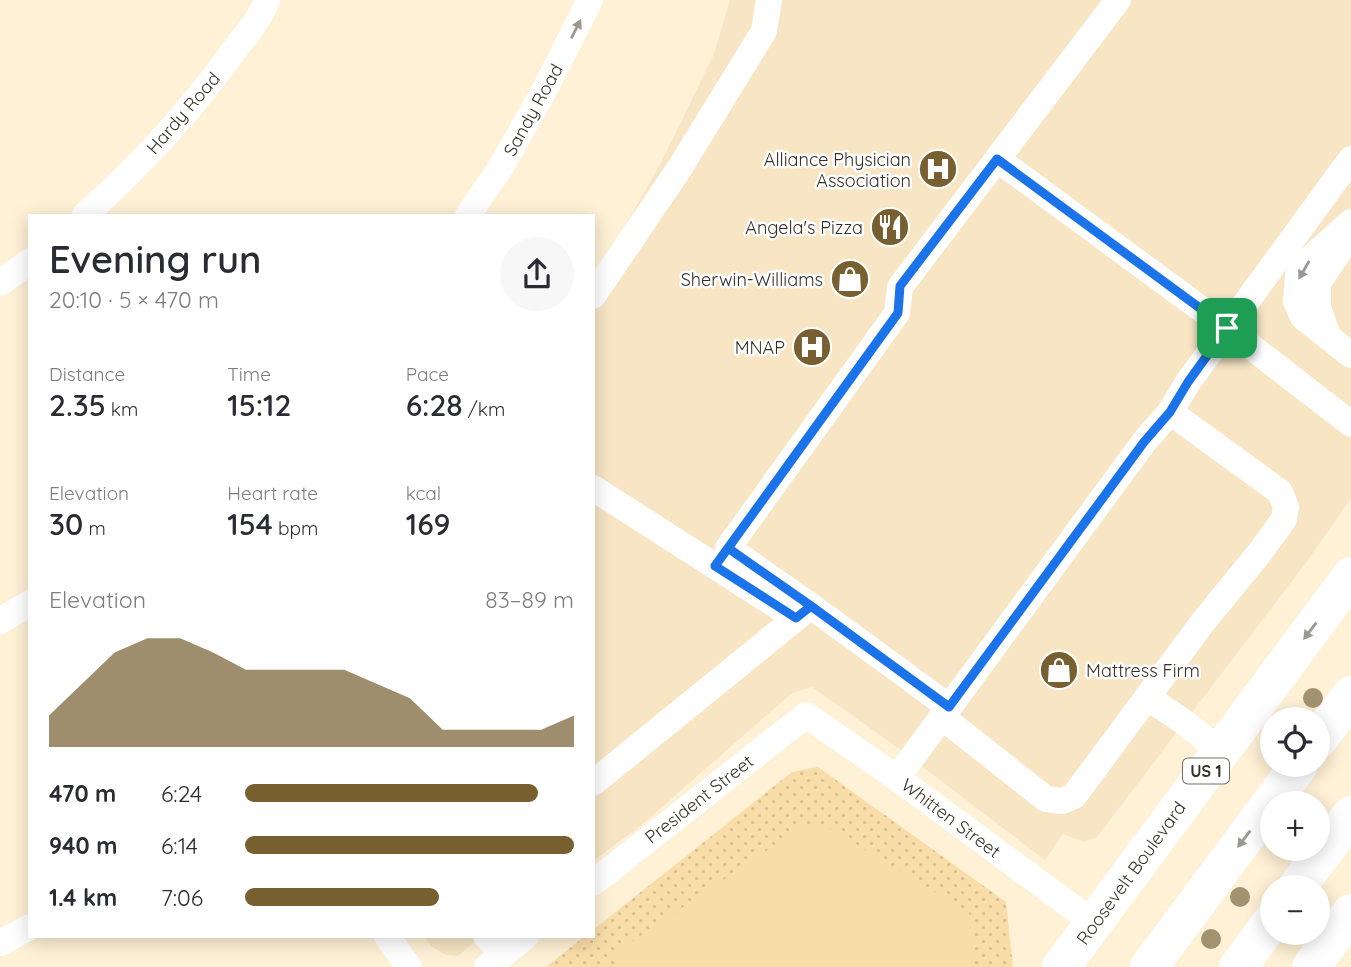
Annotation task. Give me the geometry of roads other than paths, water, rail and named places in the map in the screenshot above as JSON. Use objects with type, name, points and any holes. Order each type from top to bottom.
[{"type":"highway","name":"Roosevelt Boulevard","points":[[1061,967],[1351,576]]},
{"type":"highway","points":[[1330,724],[1351,695]]},
{"type":"highway","points":[[1149,967],[1290,777]]},
{"type":"highway","points":[[1306,875],[1351,815]]},
{"type":"highway","points":[[1323,875],[1351,851]]},
{"type":"highway","points":[[1311,967],[1351,913]]},
{"type":"highway","points":[[1238,967],[1260,937]]},
{"type":"street","name":"Hardy Road","points":[[86,214],[169,133],[219,72],[263,12],[268,0]]},
{"type":"street","name":"Sandy Road","points":[[469,214],[501,167],[590,0]]},
{"type":"street","points":[[595,293],[679,169],[764,31],[769,0]]},
{"type":"street","points":[[721,557],[898,313],[900,286],[1118,0]]},
{"type":"street","points":[[997,159],[1227,328],[1351,424]]},
{"type":"street","points":[[897,778],[1144,442],[1170,412],[1188,382],[1351,159]]},
{"type":"street","points":[[1351,222],[1310,259],[1298,275],[1296,301],[1303,317],[1351,355]]},
{"type":"street","points":[[1329,338],[1318,308],[1318,283],[1351,234]]},
{"type":"street","points":[[0,283],[28,262]]},
{"type":"street","points":[[595,489],[721,557],[945,712],[1046,799],[1062,801],[1074,796],[1203,622],[1284,519],[1286,507],[1280,492],[1170,412]]},
{"type":"street","points":[[0,621],[28,604]]},
{"type":"street","points":[[595,778],[803,612]]},
{"type":"street","points":[[1147,697],[1221,751]]},
{"type":"street","name":"Whitten Street","points":[[806,715],[897,778],[1094,923]]},
{"type":"street","name":"President Street","points":[[595,881],[806,715]]},
{"type":"street","points":[[0,943],[28,928]]},
{"type":"street","points":[[388,938],[410,967]]},
{"type":"street","points":[[492,952],[522,938]]},
{"type":"place","name":"Alliance Physician Association","points":[[938,169]]},
{"type":"place","name":"Angela's Pizza","points":[[890,227]]},
{"type":"place","name":"Sherwin-Williams","points":[[850,279]]},
{"type":"place","name":"MNAP","points":[[812,347]]},
{"type":"place","name":"Mattress Firm","points":[[1059,670]]}]
